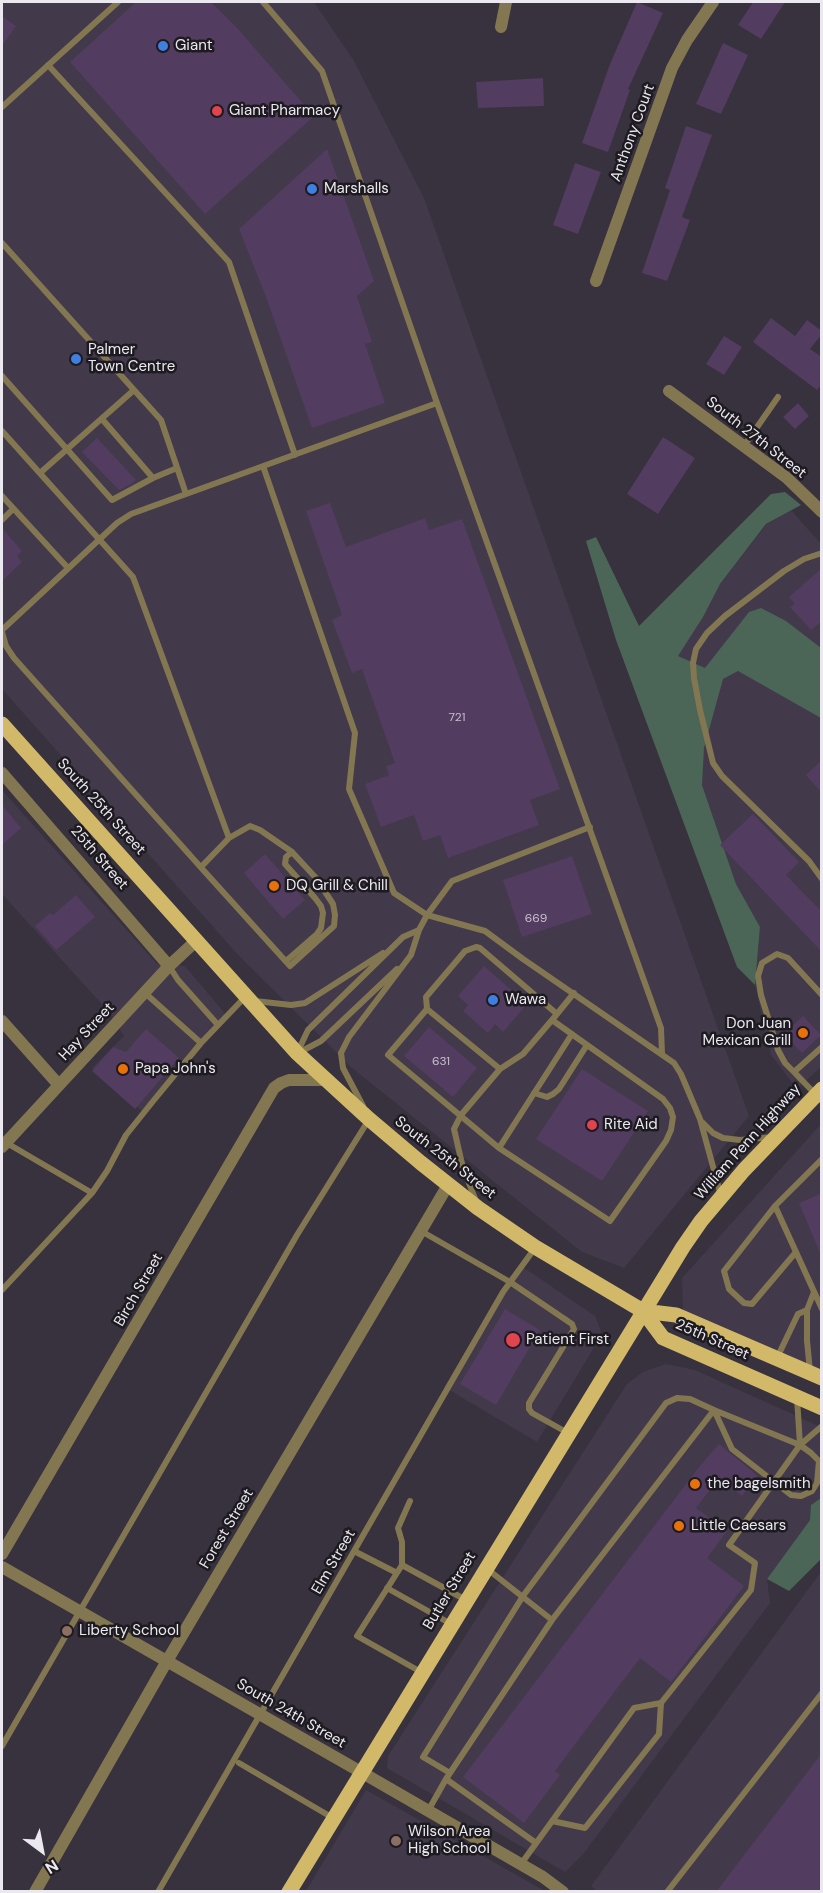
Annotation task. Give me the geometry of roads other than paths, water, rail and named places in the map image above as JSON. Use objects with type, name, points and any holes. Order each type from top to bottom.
[{"type":"main road","name":"South 25th Street","points":[[2,724],[297,1053],[325,1080],[478,1208],[535,1247],[643,1311]]},
{"type":"main road","name":"William Penn Highway","points":[[643,1311],[683,1247],[721,1197],[774,1136],[820,1095]]},
{"type":"main road","name":"25th Street","points":[[643,1311],[675,1315],[816,1375]]},
{"type":"main road","name":"25th Street","points":[[643,1311],[663,1338],[822,1408]]},
{"type":"main road","name":"Butler Street","points":[[289,1892],[643,1311]]},
{"type":"street","points":[[501,27],[506,2]]},
{"type":"street","name":"Anthony Court","points":[[596,281],[672,68],[687,40],[713,2]]},
{"type":"street","name":"South 27th Street","points":[[669,391],[787,478],[822,512]]},
{"type":"street","name":"25th Street","points":[[2,773],[169,966]]},
{"type":"street","name":"Hay Street","points":[[3,1143],[169,966],[197,940]]},
{"type":"street","points":[[2,1022],[58,1084]]},
{"type":"street","name":"Birch Street","points":[[2,1554],[274,1088],[289,1080],[325,1080]]},
{"type":"street","name":"Forest Street","points":[[34,1892],[166,1661],[448,1185]]},
{"type":"street","name":"South 24th Street","points":[[2,1567],[521,1864],[563,1892]]},
{"type":"lane","points":[[2,108],[118,2]]},
{"type":"lane","points":[[263,2],[322,71],[437,403],[661,1028],[662,1054]]},
{"type":"lane","points":[[48,65],[228,262],[295,454]]},
{"type":"lane","points":[[2,243],[161,420],[186,494]]},
{"type":"lane","points":[[2,376],[112,500],[177,468]]},
{"type":"lane","points":[[40,473],[134,390]]},
{"type":"lane","points":[[744,446],[778,398]]},
{"type":"lane","points":[[288,964],[14,658],[6,646],[2,631],[117,523],[131,514],[437,403]]},
{"type":"lane","points":[[102,419],[153,478]]},
{"type":"lane","points":[[2,434],[133,577],[230,838]]},
{"type":"lane","points":[[263,466],[355,733],[349,789],[394,893],[427,915],[485,931],[674,1063],[700,1119],[721,1197]]},
{"type":"lane","points":[[2,496],[68,568]]},
{"type":"lane","points":[[2,520],[14,509]]},
{"type":"lane","points":[[822,553],[804,559],[784,571],[725,616],[707,633],[696,649],[693,663],[694,678],[713,763],[722,776],[809,861],[822,879]]},
{"type":"lane","points":[[201,867],[230,838],[250,826],[268,835],[292,852],[316,878],[333,904],[334,926],[288,964]]},
{"type":"lane","points":[[2,1746],[297,1235],[369,1119],[343,1068],[341,1053],[349,1037],[411,955],[419,930],[427,915],[452,881],[590,827]]},
{"type":"lane","points":[[288,964],[321,928],[323,913],[315,898],[285,864],[286,857],[292,852]]},
{"type":"lane","points":[[297,1053],[308,1030],[398,942],[419,930]]},
{"type":"lane","points":[[2,1290],[92,1193],[126,1136],[201,1043],[248,998],[267,1004],[305,1004],[398,942]]},
{"type":"lane","points":[[552,1020],[663,1099],[670,1108],[673,1118],[666,1141],[610,1221],[499,1148],[388,1055],[427,1009],[426,997],[470,948],[480,948],[557,1014]]},
{"type":"lane","points":[[820,1095],[785,1063],[778,1050],[761,995],[758,976],[762,963],[777,954],[789,958],[822,995]]},
{"type":"lane","points":[[297,1053],[321,1041],[411,955]]},
{"type":"lane","points":[[169,966],[178,980],[218,1025]]},
{"type":"lane","points":[[144,993],[201,1043]]},
{"type":"lane","points":[[478,1208],[454,1134],[460,1114],[500,1069],[523,1054],[574,993]]},
{"type":"lane","points":[[427,1009],[500,1069]]},
{"type":"lane","points":[[499,1148],[572,1034]]},
{"type":"lane","points":[[534,1093],[547,1097],[559,1089],[587,1044]]},
{"type":"lane","points":[[794,1072],[822,1047]]},
{"type":"lane","points":[[700,1119],[713,1133],[723,1138],[740,1140],[774,1136]]},
{"type":"lane","points":[[3,1143],[92,1193]]},
{"type":"lane","points":[[796,1252],[752,1304],[744,1303],[729,1289],[724,1271],[775,1206],[822,1159]]},
{"type":"lane","points":[[775,1206],[821,1304]]},
{"type":"lane","points":[[421,1231],[510,1282],[572,1324],[574,1329],[529,1403],[532,1413],[568,1433]]},
{"type":"lane","name":"Elm Street","points":[[158,1892],[510,1282],[535,1247]]},
{"type":"lane","points":[[814,1292],[807,1310],[807,1341],[816,1375]]},
{"type":"lane","points":[[777,1358],[798,1314],[807,1310]]},
{"type":"lane","points":[[797,1397],[800,1445]]},
{"type":"lane","points":[[536,1843],[423,1757],[523,1596],[666,1403],[677,1398],[684,1398],[690,1400],[800,1445],[819,1461],[818,1483],[812,1491],[801,1497],[791,1495],[732,1449],[714,1410]]},
{"type":"lane","points":[[428,1811],[448,1776],[552,1620],[714,1410]]},
{"type":"lane","points":[[552,1821],[585,1827],[659,1734],[661,1703],[751,1590],[755,1563],[729,1545],[800,1445],[822,1426]]},
{"type":"lane","points":[[410,1501],[398,1528],[402,1542],[402,1565],[357,1636],[422,1672]]},
{"type":"lane","points":[[354,1551],[397,1573]]},
{"type":"lane","points":[[402,1565],[466,1600]]},
{"type":"lane","points":[[486,1568],[552,1620]]},
{"type":"lane","points":[[387,1588],[452,1624]]},
{"type":"lane","points":[[667,1892],[822,1693]]},
{"type":"lane","points":[[521,1864],[634,1708],[661,1703]]},
{"type":"lane","points":[[239,1763],[333,1818]]},
{"type":"place","name":"Giant","points":[[163,46]]},
{"type":"place","name":"Giant Pharmacy","points":[[217,111]]},
{"type":"place","name":"Marshalls","points":[[312,189]]},
{"type":"place","name":"Palmer Town Centre","points":[[76,359]]},
{"type":"place","name":"DQ Grill & Chill","points":[[274,886]]},
{"type":"place","name":"Wawa","points":[[493,1000]]},
{"type":"place","name":"Don Juan Mexican Grill","points":[[803,1033]]},
{"type":"place","name":"Papa John's","points":[[123,1069]]},
{"type":"place","name":"Rite Aid","points":[[592,1125]]},
{"type":"place","name":"Patient First","points":[[513,1340]]},
{"type":"place","name":"the bagelsmith","points":[[695,1484]]},
{"type":"place","name":"Little Caesars","points":[[679,1526]]},
{"type":"place","name":"Liberty School","points":[[67,1631]]},
{"type":"place","name":"Wilson Area High School","points":[[396,1841]]}]
